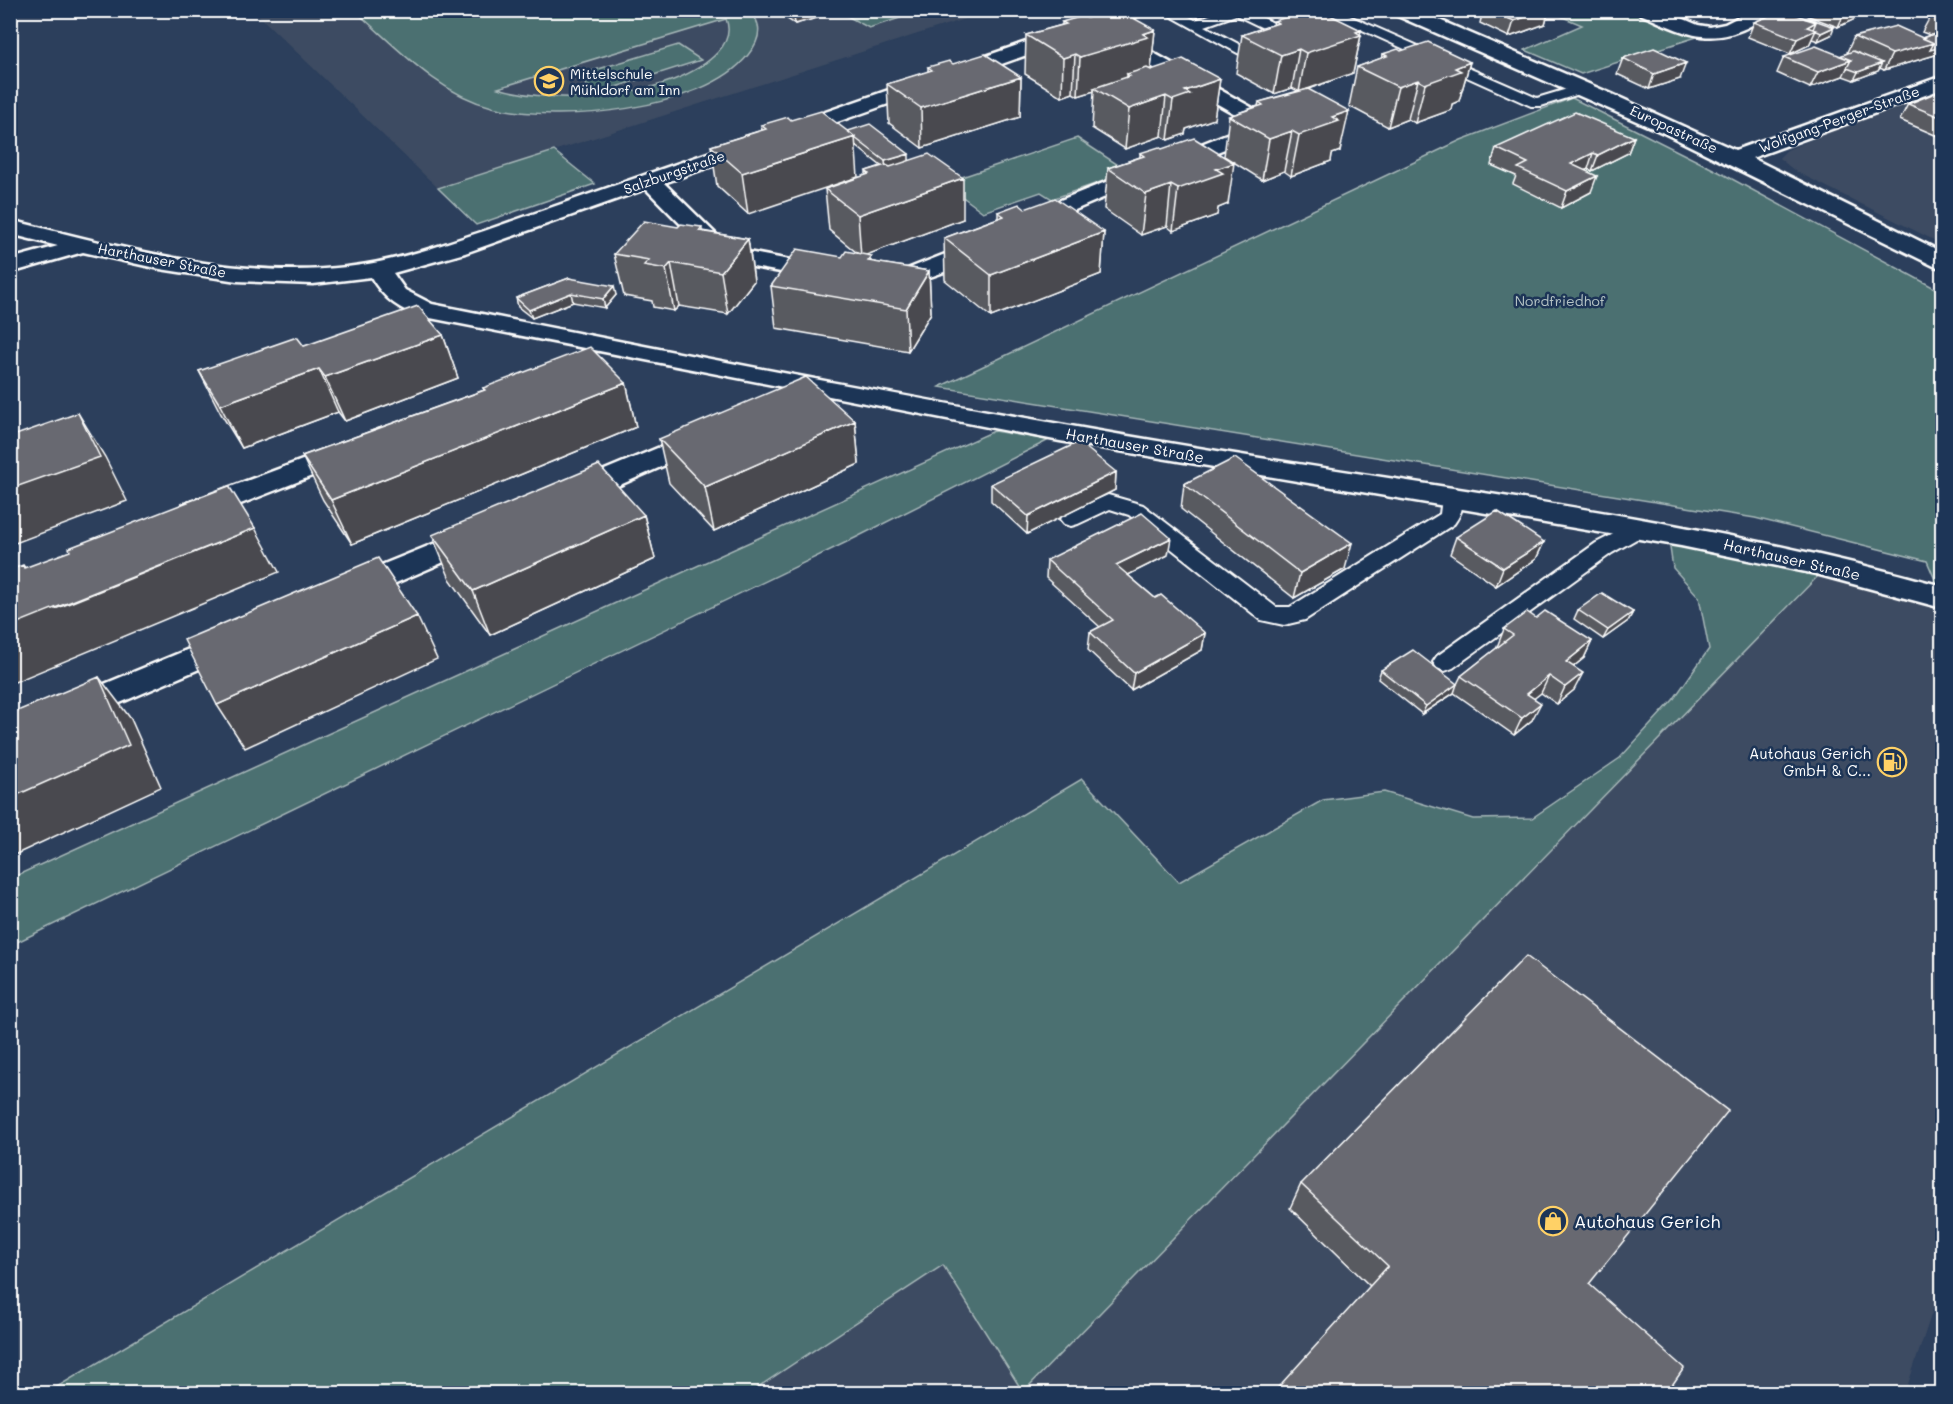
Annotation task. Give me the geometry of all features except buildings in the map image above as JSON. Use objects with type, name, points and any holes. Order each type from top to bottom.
[{"type":"street","name":"Salzburgstraße","points":[[379,269],[459,246],[650,181],[1137,10]]},
{"type":"street","name":"Europastraße","points":[[1399,10],[1584,88],[1736,157],[1942,261]]},
{"type":"street","points":[[1646,10],[1699,30],[1713,32],[1722,31],[1767,10]]},
{"type":"street","points":[[650,181],[720,251],[731,256],[885,284],[999,241],[1023,226],[1061,208],[1252,131],[1257,123],[1253,116],[1094,26]]},
{"type":"street","name":"Wolfgang-Perger-Straße","points":[[1736,157],[1941,83]]},
{"type":"street","name":"Harthauser Straße","points":[[10,227],[193,268],[280,277],[315,277],[379,269],[394,294],[406,303],[425,310],[818,389],[1271,469],[1639,528],[1807,561],[1942,597]]},
{"type":"street","points":[[10,266],[68,250],[81,244]]},
{"type":"street","points":[[571,365],[616,348]]},
{"type":"street","points":[[776,406],[818,389]]},
{"type":"street","points":[[547,506],[733,425]]},
{"type":"street","points":[[166,522],[366,445]]},
{"type":"street","points":[[318,604],[504,524]]},
{"type":"street","points":[[10,737],[264,628]]},
{"type":"lane","points":[[1166,10],[1252,57]]},
{"type":"lane","points":[[1324,10],[1536,103],[1584,88]]},
{"type":"lane","points":[[1421,20],[1442,10]]},
{"type":"lane","points":[[1194,25],[1235,11],[1243,11],[1300,40]]},
{"type":"lane","points":[[1071,519],[1107,502],[1136,510],[1269,614],[1284,617],[1297,614],[1447,519],[1452,510],[1452,498]]},
{"type":"lane","points":[[1445,662],[1604,548],[1639,528]]},
{"type":"shaded area","name":"Mittelschule Mühldorf am Inn","points":[[254,11],[989,11],[438,188]]},
{"type":"shaded area","points":[[1942,89],[1942,244],[1795,171],[1779,158],[1787,150],[1899,103]]},
{"type":"shaded area","points":[[1820,574],[1942,607],[1942,1282],[1905,1393],[749,1394],[944,1265],[1024,1391]]},
{"type":"green space","points":[[759,10],[766,15],[755,18],[759,33],[748,55],[727,74],[698,89],[665,101],[628,108],[590,113],[553,114],[492,107],[453,91],[402,54],[355,11]],"holes":[[[726,19],[727,36],[718,52],[698,68],[673,80],[645,89],[582,97],[551,97],[498,88]]]},
{"type":"green space","points":[[838,11],[906,11],[912,14],[869,28]]},
{"type":"green space","points":[[1548,11],[1632,11],[1700,36],[1581,74],[1525,50],[1582,25]]},
{"type":"green space","points":[[678,45],[701,60],[597,93],[575,76]]},
{"type":"green space","name":"Nordfriedhof","points":[[1572,98],[1719,172],[1942,292],[1942,585],[1937,584],[1927,561],[1755,518],[939,387],[1461,140]]},
{"type":"green space","points":[[1077,138],[1129,172],[1052,199],[1041,192],[983,212],[944,183]]},
{"type":"green space","points":[[554,151],[595,184],[476,225],[438,188]]},
{"type":"green space","points":[[994,431],[1049,440],[855,538],[11,945],[11,878]]},
{"type":"green space","points":[[1669,541],[1820,574],[1023,1392],[943,1265],[749,1393],[45,1394],[1082,779],[1179,882],[1323,800],[1384,792],[1473,819],[1532,818],[1620,758],[1673,700],[1709,649],[1699,597],[1673,568]]},
{"type":"place","name":"Mittelschule Mühldorf am Inn","points":[[549,81]]},
{"type":"place","name":"Autohaus Gerich GmbH & C...","points":[[1892,762]]},
{"type":"place","name":"Autohaus Gerich","points":[[1553,1221]]}]
